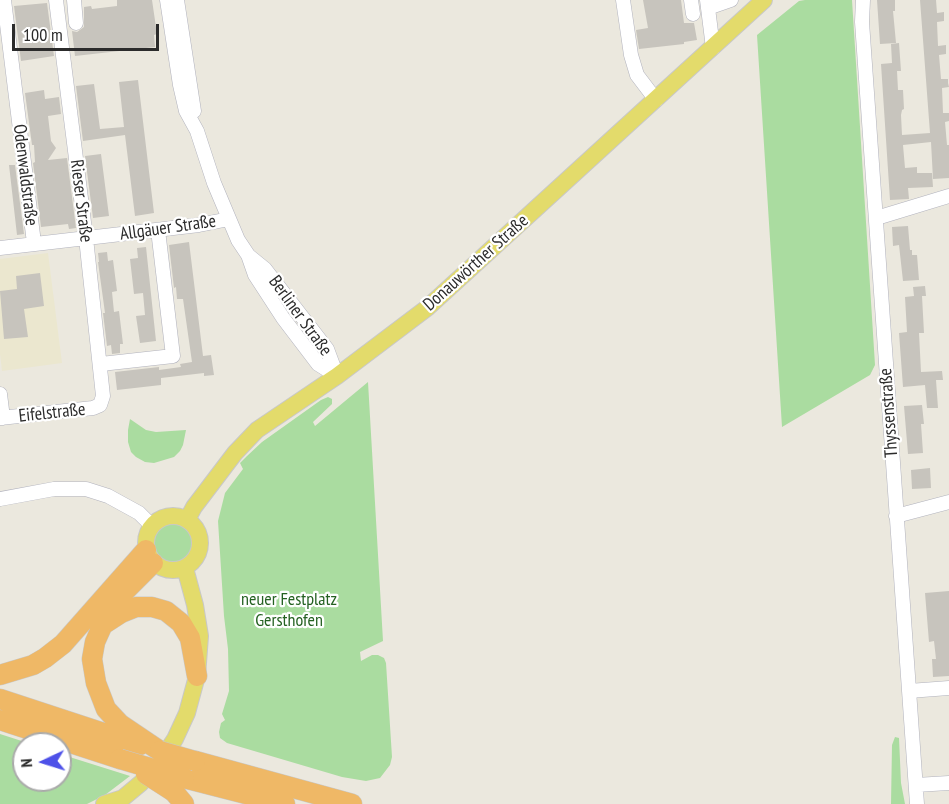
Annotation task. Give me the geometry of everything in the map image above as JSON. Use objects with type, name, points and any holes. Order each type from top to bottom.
[{"type":"highway","points":[[134,740],[106,709],[98,690],[92,659],[95,642],[102,625],[115,602],[150,556]]},
{"type":"highway","points":[[0,675],[33,665],[63,644],[150,556]]},
{"type":"highway","points":[[102,625],[136,607],[152,607],[166,611],[181,624],[190,638],[197,676]]},
{"type":"highway","points":[[0,699],[134,740],[160,751],[352,804]]},
{"type":"highway","points":[[0,720],[120,759],[181,791],[285,804]]},
{"type":"main road","name":"Donauwörther Straße","points":[[187,520],[194,507],[235,453],[257,430],[337,376],[427,308],[764,0]]},
{"type":"main road","points":[[170,515],[187,520],[198,531],[200,545],[195,559],[184,568],[166,570],[150,556],[146,536],[152,525],[161,518],[170,515]]},
{"type":"main road","points":[[104,804],[118,802],[155,769],[176,739],[188,713],[197,676],[200,650],[199,628],[184,568]]},
{"type":"street","name":"Odenwaldstraße","points":[[4,0],[34,243]]},
{"type":"street","name":"Rieser Straße","points":[[56,0],[101,364],[103,396],[101,403]]},
{"type":"street","points":[[74,0],[76,22]]},
{"type":"street","name":"Berliner Straße","points":[[167,0],[186,111],[238,240],[248,255],[265,269],[327,349],[337,376]]},
{"type":"street","name":"Berliner Straße","points":[[177,0],[196,131]]},
{"type":"street","points":[[623,0],[631,55],[637,75],[656,100]]},
{"type":"street","points":[[713,48],[707,4],[731,0]]},
{"type":"street","name":"Thyssenstraße","points":[[857,0],[862,22]]},
{"type":"street","name":"Thyssenstraße","points":[[863,0],[862,22],[917,804]]},
{"type":"street","points":[[876,216],[883,216],[949,196]]},
{"type":"street","name":"Allgäuer Straße","points":[[0,248],[215,223],[229,219]]},
{"type":"street","points":[[101,364],[173,356],[158,230]]},
{"type":"street","points":[[0,394],[2,418]]},
{"type":"street","name":"Eifelstraße","points":[[2,418],[93,408],[101,403]]},
{"type":"street","points":[[0,499],[54,489],[87,489],[108,496],[139,513],[152,525]]},
{"type":"street","points":[[896,516],[949,502]]},
{"type":"street","points":[[909,691],[949,688]]},
{"type":"street","points":[[916,785],[949,783]]},
{"type":"shaded area","points":[[48,253],[62,363],[2,371],[0,259]]},
{"type":"green space","points":[[852,0],[875,365],[870,375],[782,427],[757,35],[799,1]]},
{"type":"green space","name":"neuer Festplatz Gersthofen","points":[[368,382],[383,641],[360,652],[361,661],[372,655],[378,655],[384,658],[386,663],[392,757],[390,765],[380,778],[366,781],[342,777],[227,743],[220,738],[221,723],[225,720],[222,714],[229,691],[218,521],[225,493],[243,469],[240,463],[262,442],[321,400],[328,397],[332,399],[332,404],[313,422],[315,426]]},
{"type":"green space","points":[[130,419],[146,430],[156,432],[186,430],[180,451],[174,457],[154,463],[145,462],[136,457],[131,452],[128,442]]},
{"type":"green space","points":[[173,521],[182,522],[189,527],[194,534],[194,552],[189,559],[182,564],[173,565],[164,564],[157,559],[152,552],[151,543],[152,534],[157,527],[164,522]]},
{"type":"green space","points":[[0,734],[12,738],[12,792],[72,792],[72,758],[130,776],[105,795],[87,804],[0,804]]},
{"type":"green space","points":[[895,737],[899,738],[901,783],[905,804],[891,804],[892,745]]},
{"type":"building","points":[[117,0],[152,0],[157,34],[154,35],[155,47],[75,56],[72,31],[77,32],[84,27],[84,7],[91,6],[92,9],[117,6]]},
{"type":"building","points":[[643,0],[681,0],[684,23],[694,23],[697,40],[684,42],[684,44],[639,49],[636,30],[648,28]]},
{"type":"building","points":[[877,0],[895,0],[895,11],[893,11],[896,43],[880,44]]},
{"type":"building","points":[[920,0],[936,0],[937,13],[944,12],[944,21],[937,22],[938,46],[946,45],[946,54],[939,55],[941,79],[948,79],[949,87],[942,88],[943,113],[949,113],[949,121],[945,122],[947,145],[949,145],[949,178],[933,179],[931,142],[903,145],[905,168],[917,167],[917,173],[932,173],[933,187],[908,188],[909,199],[890,200],[881,64],[892,63],[891,44],[899,43],[901,71],[897,71],[898,90],[903,90],[902,135],[930,133]]},
{"type":"building","points":[[47,3],[54,56],[21,61],[14,6]]},
{"type":"building","points":[[138,80],[154,213],[135,216],[125,135],[83,141],[76,86],[94,84],[100,129],[124,127],[119,82]]},
{"type":"building","points":[[44,90],[45,99],[59,97],[61,114],[48,116],[51,141],[56,148],[48,160],[67,158],[76,228],[69,229],[68,224],[41,227],[33,163],[35,162],[34,145],[32,145],[25,93]]},
{"type":"building","points":[[101,154],[109,216],[93,218],[85,156]]},
{"type":"building","points":[[9,165],[15,165],[24,234],[17,235]]},
{"type":"building","points":[[908,226],[910,250],[912,250],[912,255],[917,255],[919,280],[903,281],[899,245],[893,246],[892,227]]},
{"type":"building","points":[[189,242],[203,356],[211,355],[214,375],[204,376],[204,373],[161,378],[161,385],[117,390],[115,372],[159,367],[159,370],[181,367],[180,364],[192,362],[183,299],[177,299],[176,287],[174,288],[169,245]]},
{"type":"building","points":[[146,247],[156,341],[140,343],[136,316],[145,315],[143,293],[134,294],[130,259],[138,258],[137,248]]},
{"type":"building","points":[[107,252],[108,261],[113,260],[117,291],[112,292],[114,312],[119,311],[123,344],[120,344],[120,353],[112,354],[111,345],[107,346],[98,262],[98,253]]},
{"type":"building","points":[[40,273],[44,306],[24,309],[28,337],[4,339],[0,291],[17,289],[16,276]]},
{"type":"building","points":[[925,286],[926,296],[922,296],[924,333],[919,333],[921,372],[942,371],[943,380],[936,380],[938,408],[927,408],[925,385],[903,387],[899,333],[907,332],[905,297],[914,296],[913,287]]},
{"type":"building","points":[[922,405],[923,453],[908,454],[904,406]]},
{"type":"building","points":[[930,468],[931,488],[912,489],[911,470]]},
{"type":"building","points":[[949,591],[949,676],[933,677],[932,659],[936,659],[934,641],[929,642],[925,593]]}]
